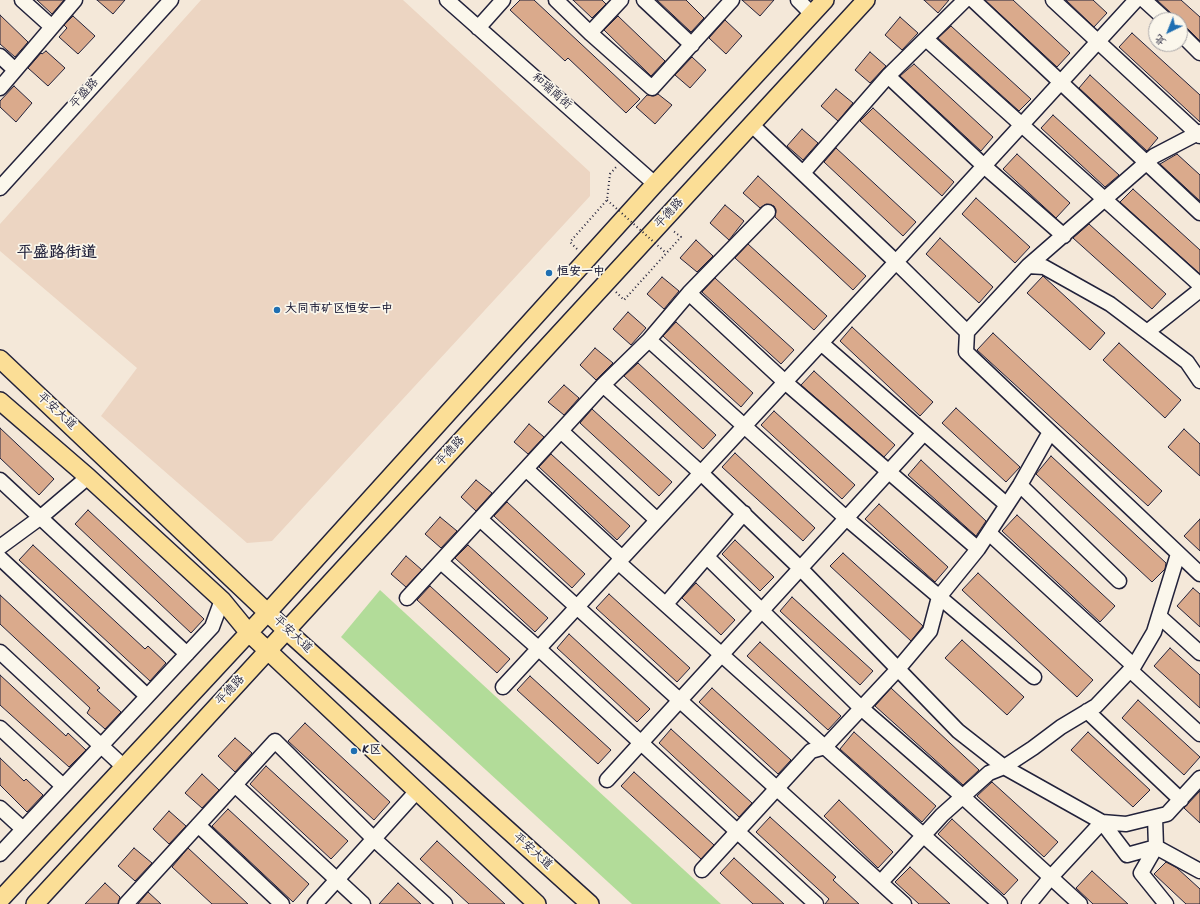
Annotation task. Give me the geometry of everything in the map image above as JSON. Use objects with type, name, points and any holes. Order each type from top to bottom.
[{"type":"main road","points":[[1,896],[268,612],[655,184],[825,0]]},
{"type":"main road","name":"平德路","points":[[35,904],[866,0]]},
{"type":"main road","name":"平安大道","points":[[0,359],[287,631],[590,904]]},
{"type":"main road","points":[[0,401],[88,477],[222,600],[249,632],[537,904]]},
{"type":"street","points":[[22,0],[52,27]]},
{"type":"street","points":[[0,88],[75,0]]},
{"type":"street","name":"平盛路","points":[[0,188],[171,0]]},
{"type":"street","name":"和瑞南街","points":[[446,0],[655,184]]},
{"type":"street","points":[[478,28],[503,0]]},
{"type":"street","points":[[556,0],[590,33],[652,88],[692,45],[727,2]]},
{"type":"street","points":[[590,33],[621,0]]},
{"type":"street","points":[[644,0],[692,45]]},
{"type":"street","points":[[798,0],[812,14]]},
{"type":"street","points":[[803,174],[888,76],[965,0]]},
{"type":"street","points":[[973,0],[1200,213]]},
{"type":"street","points":[[1053,0],[1098,43],[1199,134],[1154,156],[1028,266],[968,332],[966,352],[1165,539],[1178,554],[1200,574]]},
{"type":"street","points":[[503,687],[1136,0]]},
{"type":"street","points":[[1144,0],[1157,12]]},
{"type":"street","points":[[926,39],[1200,285]]},
{"type":"street","points":[[1188,41],[1200,53]]},
{"type":"street","points":[[0,56],[15,70]]},
{"type":"street","points":[[888,76],[984,166],[1064,236]]},
{"type":"street","points":[[752,125],[968,332]]},
{"type":"street","points":[[407,598],[603,385],[649,340],[690,293],[768,212]]},
{"type":"street","points":[[1028,266],[1044,267],[1110,304],[1187,362],[1200,381]]},
{"type":"street","points":[[1147,332],[1200,290]]},
{"type":"street","points":[[690,293],[785,382],[978,549]]},
{"type":"street","points":[[649,340],[846,518],[1034,677]]},
{"type":"street","points":[[821,343],[1007,505]]},
{"type":"street","points":[[603,385],[702,472],[800,568],[958,731],[1004,767],[1102,822],[1127,855],[1156,847],[1200,871]]},
{"type":"street","points":[[561,431],[657,520]]},
{"type":"street","points":[[702,870],[811,751],[825,747],[898,669],[930,631],[939,597],[989,533],[1020,486],[1050,432]]},
{"type":"street","points":[[607,780],[924,433]]},
{"type":"street","points":[[526,469],[666,604],[1000,904]]},
{"type":"street","points":[[0,547],[41,517],[88,477]]},
{"type":"street","points":[[0,480],[187,654]]},
{"type":"street","points":[[1020,486],[1119,582]]},
{"type":"street","points":[[666,604],[744,513]]},
{"type":"street","points":[[480,518],[904,904]]},
{"type":"street","points":[[989,533],[1200,734]]},
{"type":"street","points":[[880,882],[942,815],[989,773],[1004,767],[1034,748],[1061,727],[1096,706],[1132,668],[1154,632],[1178,554]]},
{"type":"street","points":[[707,557],[860,708],[962,796],[1080,904]]},
{"type":"street","points":[[0,558],[148,696]]},
{"type":"street","points":[[441,562],[538,648],[816,904]]},
{"type":"street","points":[[0,854],[212,626],[222,600]]},
{"type":"street","points":[[1159,616],[1200,653]]},
{"type":"street","points":[[0,652],[124,766]]},
{"type":"street","points":[[1087,711],[1181,800]]},
{"type":"street","points":[[0,728],[63,786]]},
{"type":"street","points":[[126,904],[275,741],[374,839],[445,904]]},
{"type":"street","points":[[1102,822],[1126,824],[1168,814],[1200,778]]},
{"type":"street","points":[[235,785],[363,904]]},
{"type":"street","points":[[315,904],[418,791]]},
{"type":"street","points":[[0,808],[23,829]]},
{"type":"street","points":[[1155,817],[1156,847],[1141,873],[1166,904]]},
{"type":"street","points":[[1029,904],[1051,877],[1102,822]]},
{"type":"street","points":[[198,825],[282,904]]},
{"type":"path","points":[[570,242],[607,200],[610,174]]},
{"type":"path","points":[[607,200],[666,253]]},
{"type":"path","points":[[624,300],[681,238]]},
{"type":"shaded area","name":"大同市矿区恒安一中","points":[[201,0],[403,0],[590,172],[590,196],[272,541],[247,543],[101,416],[137,368],[0,251],[0,224]]},
{"type":"green space","points":[[380,590],[721,904],[632,904],[341,637]]},
{"type":"building","points":[[37,0],[64,0],[52,14]]},
{"type":"building","points":[[97,0],[125,0],[113,14]]},
{"type":"building","points":[[520,0],[534,0],[640,99],[626,113],[568,58],[565,61],[510,10]]},
{"type":"building","points":[[573,0],[602,0],[606,4],[592,18]]},
{"type":"building","points":[[657,0],[686,0],[704,18],[691,32]]},
{"type":"building","points":[[742,0],[774,0],[760,16]]},
{"type":"building","points":[[924,0],[949,0],[938,13]]},
{"type":"building","points":[[985,0],[1013,0],[1070,53],[1057,67]]},
{"type":"building","points":[[1066,0],[1093,0],[1107,13],[1094,27]]},
{"type":"building","points":[[1157,0],[1181,0],[1200,17],[1200,41],[1188,29],[1188,12],[1170,12]]},
{"type":"building","points":[[0,15],[28,42],[15,57],[0,44]]},
{"type":"building","points":[[73,16],[95,36],[78,54],[59,37],[67,28],[64,25]]},
{"type":"building","points":[[618,16],[665,61],[651,76],[604,30]]},
{"type":"building","points":[[900,17],[918,33],[902,50],[885,35]]},
{"type":"building","points":[[725,20],[742,36],[726,54],[709,38]]},
{"type":"building","points":[[951,26],[1031,99],[1019,111],[938,38]]},
{"type":"building","points":[[1132,33],[1148,48],[1148,52],[1153,52],[1200,95],[1200,122],[1119,47]]},
{"type":"building","points":[[46,51],[65,68],[48,86],[28,68],[41,53],[42,54]]},
{"type":"building","points":[[870,52],[886,66],[870,83],[855,70]]},
{"type":"building","points":[[692,57],[706,70],[690,88],[675,75]]},
{"type":"building","points":[[914,64],[993,137],[981,151],[900,76]]},
{"type":"building","points":[[1090,75],[1158,138],[1147,151],[1079,88]]},
{"type":"building","points":[[14,86],[32,103],[16,122],[0,107],[0,101]]},
{"type":"building","points":[[836,89],[853,103],[838,121],[821,106]]},
{"type":"building","points":[[658,94],[672,105],[655,124],[636,107],[647,95],[654,96]]},
{"type":"building","points":[[873,108],[954,182],[942,196],[860,121]]},
{"type":"building","points":[[1053,115],[1119,175],[1105,187],[1041,128]]},
{"type":"building","points":[[802,129],[818,143],[803,160],[787,146]]},
{"type":"building","points":[[836,148],[916,222],[903,236],[824,162]]},
{"type":"building","points":[[1017,154],[1070,203],[1056,218],[1003,169]]},
{"type":"building","points":[[1177,154],[1200,175],[1200,201],[1160,164]]},
{"type":"building","points":[[758,176],[866,276],[853,290],[775,217],[776,210],[774,206],[766,204],[760,208],[743,193]]},
{"type":"building","points":[[1133,189],[1200,250],[1200,274],[1120,202]]},
{"type":"building","points":[[976,198],[1030,247],[1015,263],[962,214]]},
{"type":"building","points":[[725,205],[744,221],[729,240],[710,223]]},
{"type":"building","points":[[1089,224],[1166,294],[1152,309],[1073,238]]},
{"type":"building","points":[[940,238],[993,287],[979,303],[926,254]]},
{"type":"building","points":[[696,240],[713,256],[697,272],[680,258]]},
{"type":"building","points":[[748,244],[827,316],[814,330],[735,258]]},
{"type":"building","points":[[1043,276],[1105,333],[1090,350],[1027,293]]},
{"type":"building","points":[[662,277],[679,291],[664,309],[647,294]]},
{"type":"building","points":[[715,278],[794,350],[781,364],[702,292]]},
{"type":"building","points":[[628,312],[646,328],[631,345],[613,329]]},
{"type":"building","points":[[676,322],[753,393],[741,407],[663,336]]},
{"type":"building","points":[[852,327],[933,402],[920,416],[840,341]]},
{"type":"building","points":[[993,333],[1162,491],[1148,506],[977,350]]},
{"type":"building","points":[[1119,343],[1181,400],[1165,418],[1103,360]]},
{"type":"building","points":[[595,348],[613,363],[596,380],[580,365]]},
{"type":"building","points":[[638,363],[716,435],[703,449],[624,376]]},
{"type":"building","points":[[814,371],[895,445],[884,457],[801,385]]},
{"type":"building","points":[[564,385],[579,398],[564,415],[548,402]]},
{"type":"building","points":[[956,408],[1020,467],[1006,482],[942,423]]},
{"type":"building","points":[[592,409],[672,482],[659,496],[580,423]]},
{"type":"building","points":[[774,411],[855,485],[842,499],[761,425]]},
{"type":"building","points":[[529,424],[544,437],[528,454],[514,442]]},
{"type":"building","points":[[0,428],[54,479],[39,495],[0,458]]},
{"type":"building","points":[[1184,429],[1200,444],[1200,476],[1168,447]]},
{"type":"building","points":[[735,453],[815,528],[803,541],[722,467]]},
{"type":"building","points":[[551,454],[630,526],[617,540],[539,467]]},
{"type":"building","points":[[1051,456],[1166,563],[1165,569],[1152,582],[1036,474]]},
{"type":"building","points":[[921,460],[986,521],[976,536],[908,475]]},
{"type":"building","points":[[476,480],[492,493],[476,511],[461,497]]},
{"type":"building","points":[[507,502],[585,574],[572,588],[494,516]]},
{"type":"building","points":[[879,504],[948,567],[935,582],[865,519]]},
{"type":"building","points":[[88,510],[204,619],[191,633],[75,524]]},
{"type":"building","points":[[1017,515],[1115,606],[1100,622],[1002,531]]},
{"type":"building","points":[[440,517],[457,531],[441,548],[425,534]]},
{"type":"building","points":[[1200,519],[1200,551],[1184,536]]},
{"type":"building","points":[[735,540],[774,577],[760,591],[722,554]]},
{"type":"building","points":[[33,545],[145,649],[148,646],[166,663],[150,681],[19,560]]},
{"type":"building","points":[[468,545],[548,618],[535,632],[455,558]]},
{"type":"building","points":[[843,553],[923,626],[911,641],[830,566]]},
{"type":"building","points":[[406,556],[422,570],[406,587],[391,574]]},
{"type":"building","points":[[978,573],[1093,680],[1077,697],[962,590]]},
{"type":"building","points":[[696,583],[735,620],[721,635],[682,598]]},
{"type":"building","points":[[430,586],[510,659],[497,673],[417,600]]},
{"type":"building","points":[[1193,588],[1200,594],[1200,627],[1177,606]]},
{"type":"building","points":[[609,594],[690,668],[677,682],[596,608]]},
{"type":"building","points":[[0,595],[100,688],[97,690],[121,712],[105,729],[87,713],[90,708],[0,624]]},
{"type":"building","points":[[792,597],[873,671],[860,685],[780,611]]},
{"type":"building","points":[[569,634],[650,709],[637,722],[557,648]]},
{"type":"building","points":[[962,640],[1024,697],[1007,715],[945,658]]},
{"type":"building","points":[[760,642],[841,716],[828,730],[747,656]]},
{"type":"building","points":[[1170,648],[1200,675],[1200,708],[1154,666]]},
{"type":"building","points":[[0,675],[66,736],[68,733],[86,750],[69,767],[0,705]]},
{"type":"building","points":[[530,676],[611,750],[598,764],[517,690]]},
{"type":"building","points":[[712,688],[791,760],[778,774],[699,702]]},
{"type":"building","points":[[891,688],[979,770],[963,785],[875,706]]},
{"type":"building","points":[[1138,700],[1200,757],[1184,775],[1122,718]]},
{"type":"building","points":[[305,723],[390,802],[374,820],[288,741]]},
{"type":"building","points":[[671,729],[752,803],[739,817],[659,743]]},
{"type":"building","points":[[854,732],[936,806],[922,822],[840,749]]},
{"type":"building","points":[[1088,732],[1150,790],[1133,807],[1071,750]]},
{"type":"building","points":[[235,738],[252,753],[235,772],[218,756]]},
{"type":"building","points":[[0,758],[24,781],[26,779],[43,795],[27,812],[0,785]]},
{"type":"building","points":[[266,766],[348,841],[331,859],[250,784]]},
{"type":"building","points":[[634,772],[714,845],[701,859],[621,786]]},
{"type":"building","points":[[202,774],[219,790],[202,808],[185,793]]},
{"type":"building","points":[[992,782],[1058,842],[1044,857],[977,796]]},
{"type":"building","points":[[1200,791],[1200,823],[1184,808]]},
{"type":"building","points":[[839,800],[893,852],[878,868],[824,816]]},
{"type":"building","points":[[228,809],[309,884],[293,902],[212,826]]},
{"type":"building","points":[[169,811],[186,826],[169,844],[153,829]]},
{"type":"building","points":[[770,817],[836,877],[833,880],[859,904],[825,904],[829,899],[756,832]]},
{"type":"building","points":[[952,819],[1018,880],[1004,895],[938,834]]},
{"type":"building","points":[[437,841],[505,904],[469,904],[420,859]]},
{"type":"building","points":[[134,848],[152,863],[135,881],[118,866]]},
{"type":"building","points":[[188,848],[248,904],[212,904],[172,867]]},
{"type":"building","points":[[734,858],[784,904],[753,904],[720,873]]},
{"type":"building","points":[[1166,862],[1177,868],[1200,889],[1200,904],[1186,904],[1154,874]]},
{"type":"building","points":[[910,867],[950,904],[919,904],[895,882]]},
{"type":"building","points":[[1092,871],[1128,904],[1093,904],[1076,888]]},
{"type":"building","points":[[105,883],[120,897],[118,904],[85,904]]},
{"type":"building","points":[[398,883],[421,904],[379,904]]},
{"type":"building","points":[[148,892],[161,904],[138,904]]},
{"type":"place","name":"恒安一中","points":[[549,273]]},
{"type":"place","name":"大同市矿区恒安一中","points":[[277,310]]},
{"type":"place","name":"K区","points":[[354,751]]},
{"type":"district","name":"平盛路街道","points":[[57,254]]}]
